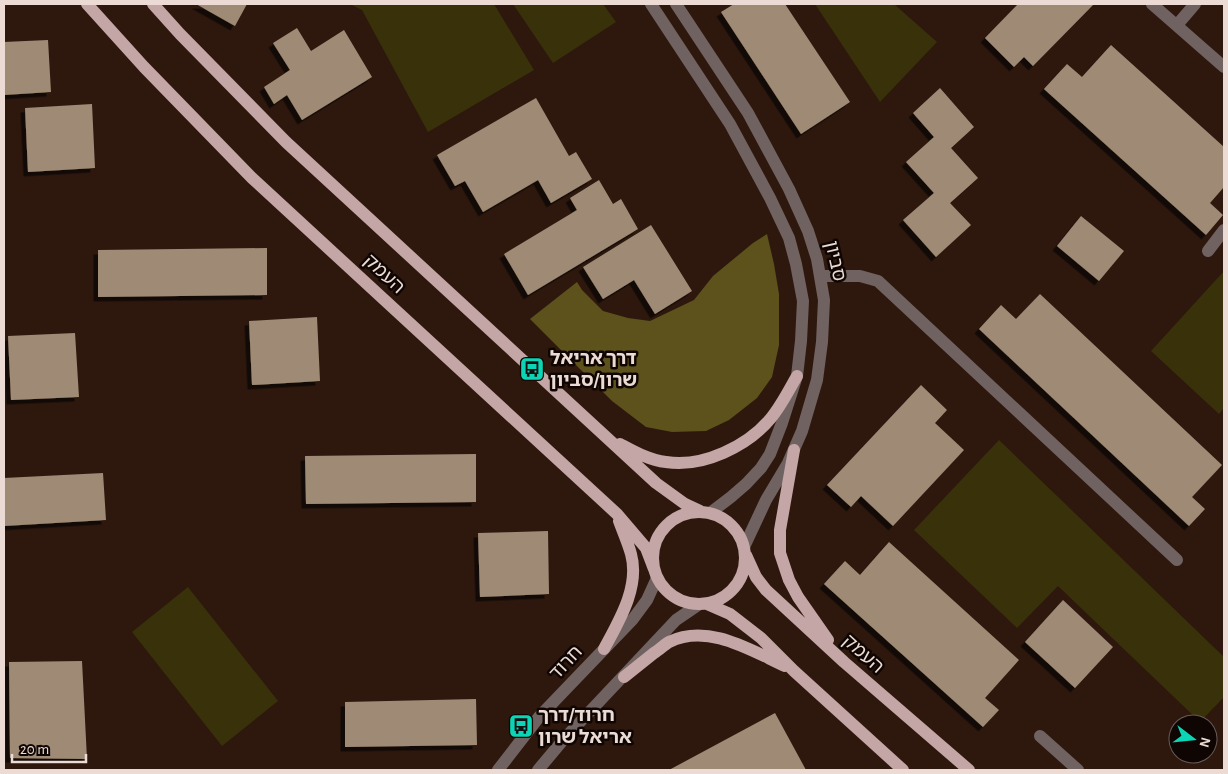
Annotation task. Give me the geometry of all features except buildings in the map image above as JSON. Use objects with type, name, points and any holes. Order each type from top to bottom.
[{"type":"main road","name":"העמק","points":[[87,4],[144,68],[252,178],[616,514],[646,548],[656,573]]},
{"type":"main road","name":"העמק","points":[[153,4],[286,142],[604,436],[656,483],[685,504],[705,512]]},
{"type":"main road","points":[[604,436],[645,457],[667,462],[686,462],[710,458],[732,450],[755,434],[771,418],[797,376]]},
{"type":"main road","points":[[794,450],[780,530],[780,553],[789,580],[798,597],[844,662]]},
{"type":"main road","points":[[702,604],[720,600],[731,592],[739,581],[744,568],[745,551],[740,535],[722,517],[705,512],[686,513],[663,529],[656,541],[653,555],[656,573],[664,589],[674,597],[686,602],[702,604],[730,614],[744,624],[903,770]]},
{"type":"main road","points":[[604,649],[622,615],[630,594],[634,573],[631,555],[616,514]]},
{"type":"main road","name":"העמק","points":[[745,551],[756,576],[766,590],[844,662],[969,770]]},
{"type":"main road","points":[[624,677],[669,642],[702,635],[717,637],[738,644],[794,671]]},
{"type":"street","name":"סביון","points":[[651,4],[730,124],[770,198],[788,238],[796,264],[803,301],[797,376],[770,454],[761,468],[746,484],[731,497],[705,512]]},
{"type":"street","name":"סביון","points":[[676,4],[748,113],[789,189],[808,231],[817,259],[824,300],[822,342],[817,380],[802,431],[788,463],[766,500],[745,551]]},
{"type":"street","points":[[1152,4],[1224,67]]},
{"type":"street","points":[[1177,25],[1195,4]]},
{"type":"street","points":[[1208,251],[1224,230]]},
{"type":"street","points":[[820,276],[860,276],[878,281],[1177,560]]},
{"type":"street","name":"חרוד","points":[[498,770],[540,717],[633,619],[647,600],[656,573]]},
{"type":"street","points":[[538,770],[564,739],[676,620],[702,604]]},
{"type":"street","points":[[1040,736],[1078,770]]},
{"type":"shaded area","points":[[350,4],[494,4],[534,70],[428,132],[362,10]]},
{"type":"shaded area","points":[[513,4],[603,4],[616,22],[553,63]]},
{"type":"shaded area","points":[[815,4],[894,4],[937,42],[880,102]]},
{"type":"shaded area","points":[[767,234],[779,294],[779,345],[772,377],[757,398],[729,420],[706,431],[672,432],[646,427],[612,401],[530,319],[577,282],[582,290],[603,311],[628,318],[650,321],[694,300],[713,276]]},
{"type":"shaded area","points":[[1224,271],[1224,408],[1219,414],[1151,351]]},
{"type":"shaded area","points":[[999,440],[1224,657],[1224,697],[1208,714],[1192,714],[1058,586],[1017,628],[914,530]]},
{"type":"shaded area","points":[[188,587],[278,701],[222,746],[132,632]]},
{"type":"place","name":"דרך אריאל שרון/סביון","points":[[532,369]]},
{"type":"place","name":"חרוד/דרך אריאל שרון","points":[[521,726]]}]
